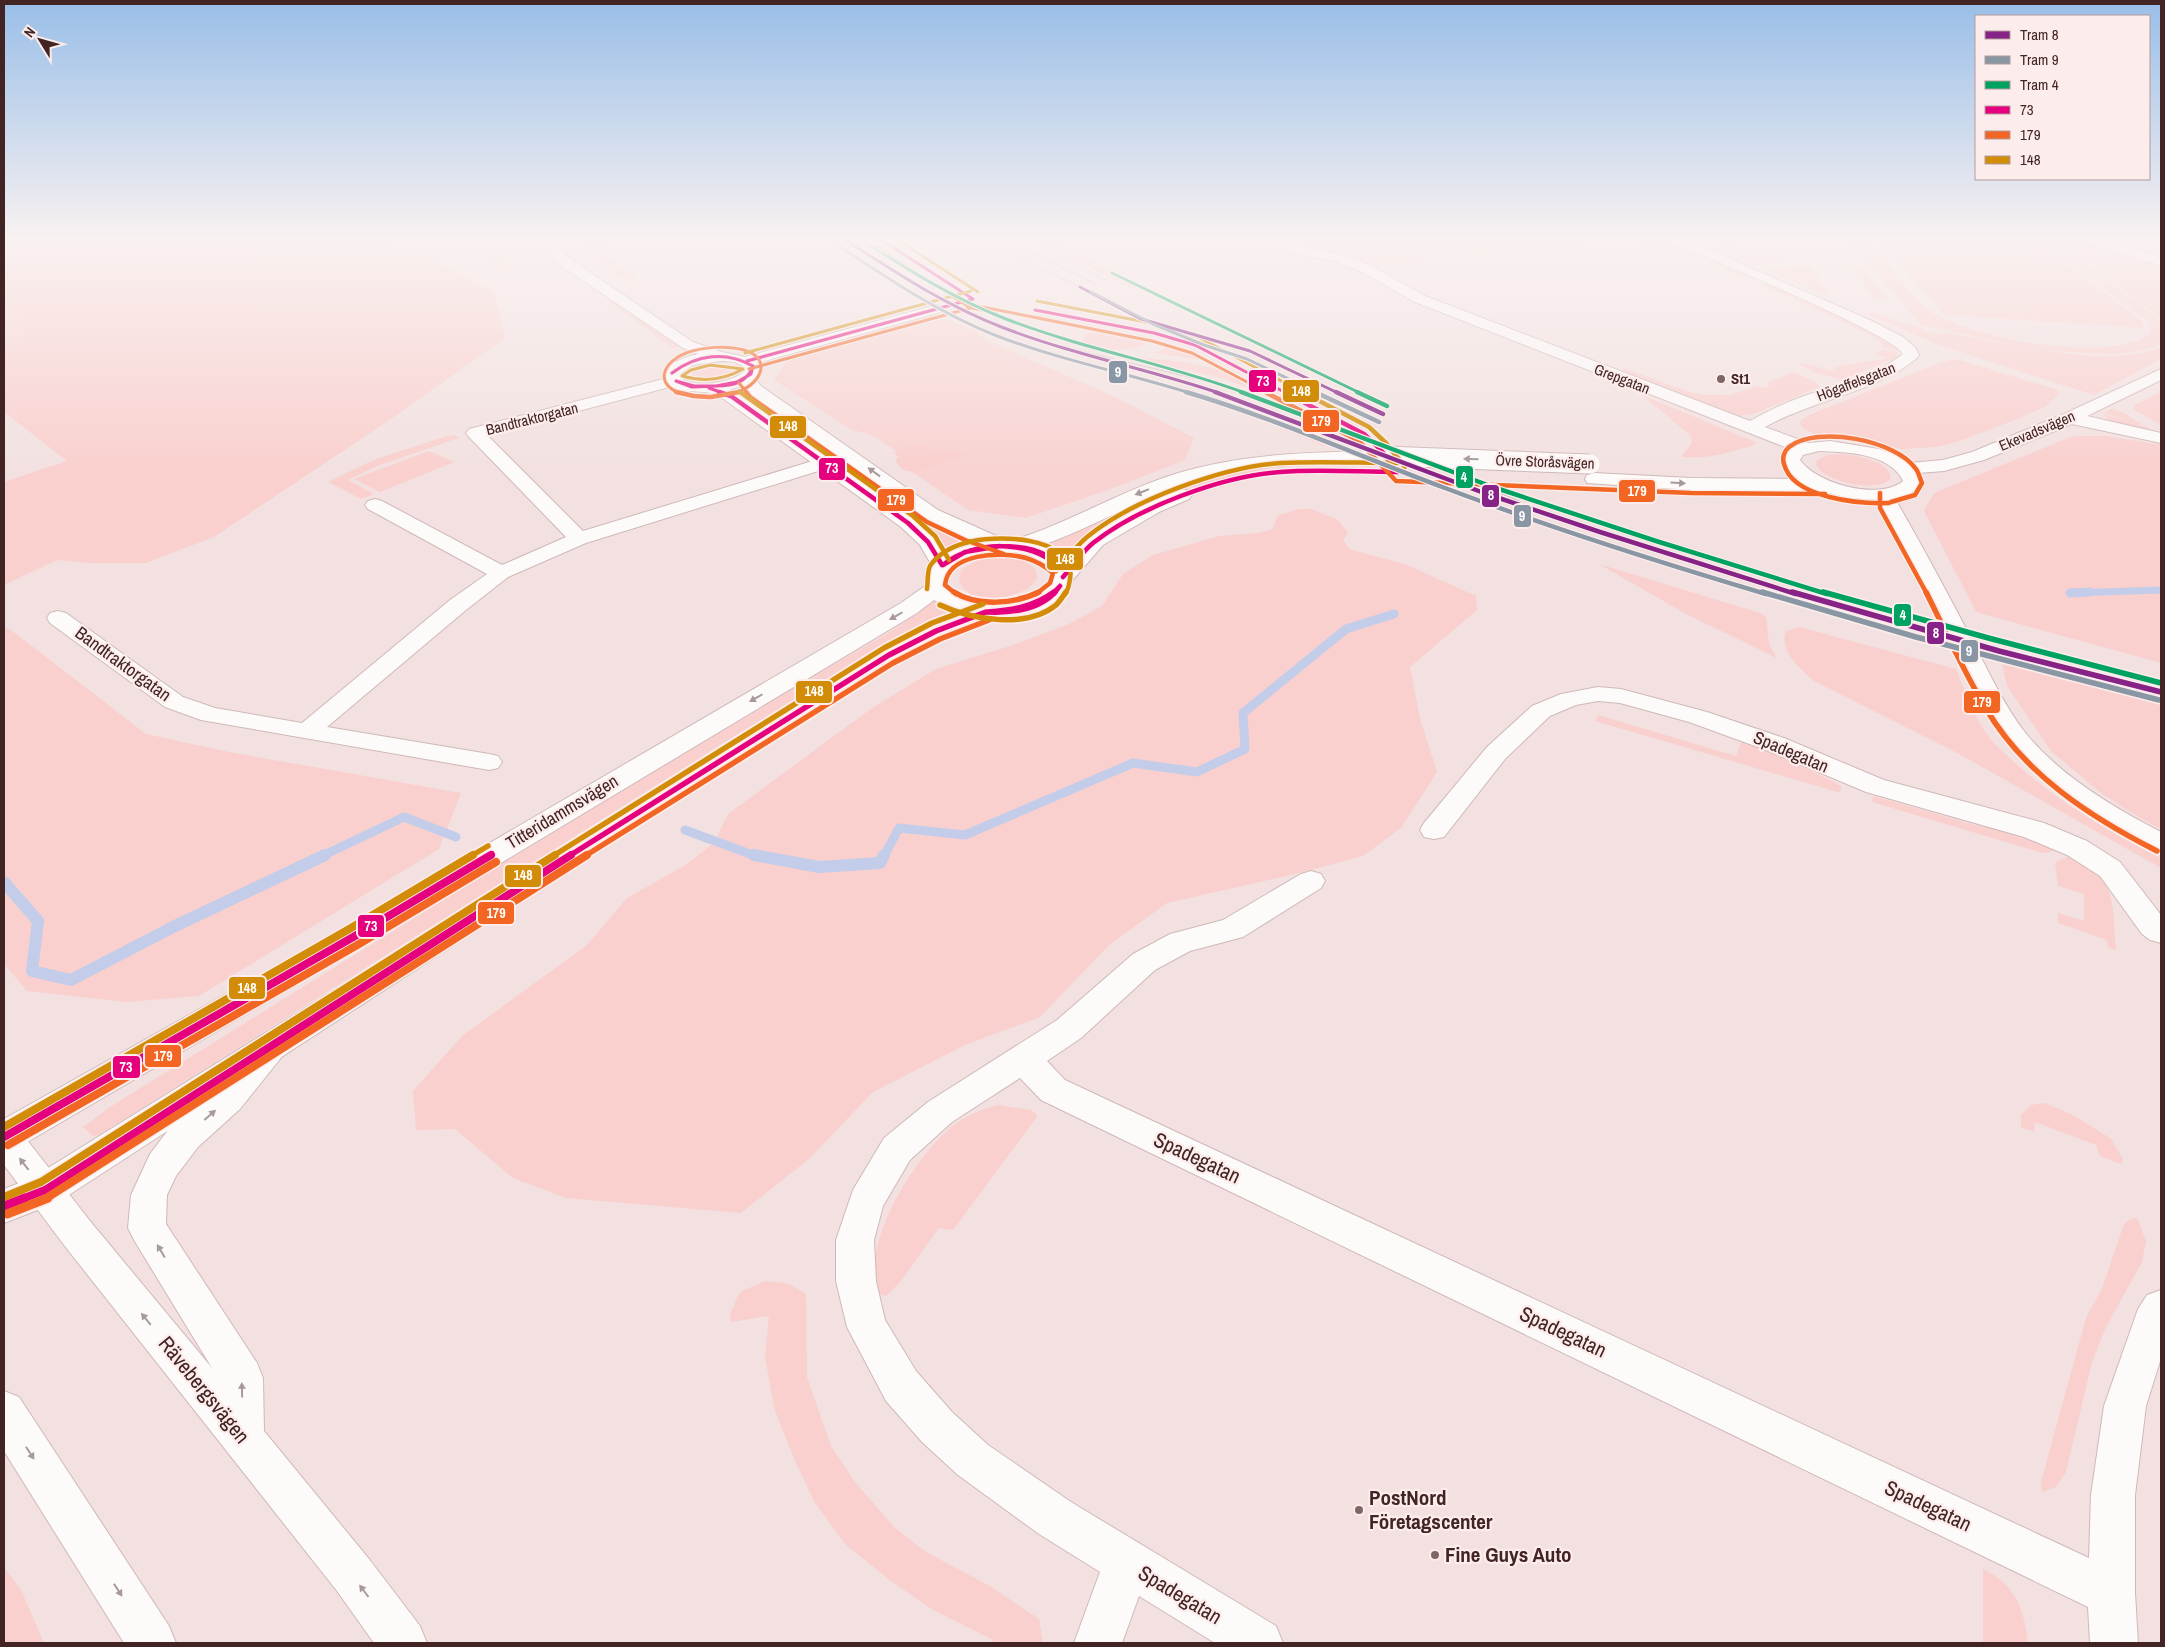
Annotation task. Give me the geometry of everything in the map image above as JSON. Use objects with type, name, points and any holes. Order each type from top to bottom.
[{"type":"main road","points":[[622,316],[645,333]]},
{"type":"main road","points":[[645,316],[688,345],[722,357],[747,369],[755,390],[931,514],[953,527],[976,536],[1042,553],[1057,564],[1063,576]]},
{"type":"main road","points":[[709,388],[730,384],[747,369],[914,316]]},
{"type":"main road","name":"Grepgatan","points":[[1465,316],[1804,448]]},
{"type":"main road","name":"Högaffelsgatan","points":[[1750,428],[1798,404],[1873,377],[1903,363],[1911,355],[1910,350],[1898,340],[1849,316]]},
{"type":"main road","points":[[668,350],[675,358],[677,374],[688,386],[709,388],[731,396],[908,523],[928,542],[946,599],[963,607],[986,612]]},
{"type":"main road","points":[[677,374],[697,359],[722,357]]},
{"type":"main road","name":"Bandtraktorgatan","points":[[579,539],[475,433],[677,374]]},
{"type":"main road","name":"Ekevadsvägen","points":[[1906,469],[1944,465],[1978,456],[2070,418],[2161,374]]},
{"type":"main road","points":[[2070,418],[2161,438]]},
{"type":"main road","points":[[1819,446],[1857,449],[1885,457],[1906,469],[1912,476],[1913,482],[1910,488],[1889,494],[1858,494],[1824,485],[1804,476],[1793,465],[1792,455],[1804,448],[1819,446]]},
{"type":"main road","points":[[306,732],[458,605],[501,573],[579,539],[825,463]]},
{"type":"main road","name":"Övre Storåsvägen","points":[[1010,546],[1061,532],[1141,492],[1183,478],[1240,464],[1398,472],[1728,470],[1768,469],[1793,465]]},
{"type":"main road","name":"Övre Storåsvägen","points":[[986,612],[1005,612],[1040,603],[1057,591],[1061,586],[1063,576],[1096,541],[1152,508],[1179,496],[1264,475],[1291,466]]},
{"type":"main road","name":"Övre Storåsvägen","points":[[1592,471],[1691,484],[1824,485]]},
{"type":"main road","points":[[1889,494],[1888,504],[1915,551],[1992,704],[2019,741],[2058,779],[2088,802],[2131,828],[2161,843]]},
{"type":"main road","points":[[375,505],[501,573]]},
{"type":"main road","name":"Titteridammsvägen","points":[[4,1137],[355,936],[909,608],[939,576],[951,558],[977,548],[1010,546]]},
{"type":"main road","points":[[4,1206],[45,1190],[720,760],[889,656],[936,631],[986,612]]},
{"type":"main road","name":"Bandtraktorgatan","points":[[58,618],[174,702],[210,715],[489,762]]},
{"type":"main road","name":"Spadegatan","points":[[1434,830],[1496,754],[1541,711],[1570,699],[1598,694],[1621,696],[1698,717],[1775,744],[1875,786],[2034,830],[2077,848],[2110,869],[2153,926],[2161,932]]},
{"type":"main road","name":"Spadegatan","points":[[1259,1643],[1055,1518],[981,1465],[937,1428],[901,1386],[867,1326],[856,1281],[855,1240],[866,1202],[897,1149],[940,1112],[1069,1029],[1144,962],[1181,942],[1232,928],[1311,881]]},
{"type":"main road","points":[[243,1439],[242,1378],[147,1228],[149,1195],[163,1165],[185,1136],[228,1099],[272,1044]]},
{"type":"main road","name":"Spadegatan","points":[[1024,1059],[1054,1090],[2111,1593]]},
{"type":"main road","name":"Rävebergsvägen","points":[[4,1137],[83,1240],[353,1576],[403,1643]]},
{"type":"main road","points":[[2114,1643],[2111,1593],[2112,1495],[2126,1406],[2152,1323],[2161,1309]]},
{"type":"main road","points":[[4,1412],[152,1643]]},
{"type":"main road","name":"Spadegatan","points":[[1098,1643],[1127,1563]]},
{"type":"shaded area","points":[[4,316],[13,316],[27,323],[18,342],[4,346]]},
{"type":"shaded area","points":[[13,316],[500,316],[505,338],[394,417],[214,537],[146,563],[90,563],[57,560],[4,585],[4,482],[67,461],[4,412],[4,346],[18,342],[27,323]]},
{"type":"shaded area","points":[[628,316],[636,316],[680,346],[672,348]]},
{"type":"shaded area","points":[[927,316],[938,316],[973,330],[986,340],[1122,400],[1194,438],[1185,460],[1108,490],[1026,518],[968,510],[908,469],[899,453],[874,436],[850,429],[774,380],[789,358]]},
{"type":"shaded area","points":[[1829,316],[1841,316],[1860,325],[1892,343],[1898,350],[1883,348],[1882,344],[1872,336]]},
{"type":"shaded area","points":[[1871,316],[1884,316],[1923,328],[1922,331],[1941,334],[1943,332],[2016,345],[1921,325],[1913,316],[1940,316],[1976,331],[2040,344],[2104,347],[2130,343],[2150,334],[2150,325],[2140,316],[2154,316],[2161,321],[2161,345],[2134,352],[2112,354],[2049,351],[2091,356],[2120,356],[2161,347],[2161,359],[2094,395],[1939,345]]},
{"type":"shaded area","points":[[1958,316],[2135,316],[2143,322],[2144,328]]},
{"type":"shaded area","points":[[1108,331],[1138,336],[1146,340],[1145,344],[1130,349],[1121,349],[1105,348],[1081,342],[1087,338],[1082,337],[1089,332]]},
{"type":"shaded area","points":[[1168,344],[1218,362],[1155,353],[1165,348]]},
{"type":"shaded area","points":[[1882,350],[1898,352],[1896,358],[1842,380],[1816,373],[1799,364],[1837,370],[1833,367],[1888,358],[1875,354]]},
{"type":"shaded area","points":[[1135,358],[1184,362],[1233,373],[1290,402],[1221,378]]},
{"type":"shaded area","points":[[1956,359],[2058,390],[2059,394],[2045,407],[2020,418],[1960,441],[1937,447],[1901,449],[1815,434],[1804,429],[1800,424],[1801,420],[1809,415],[1942,362]]},
{"type":"shaded area","points":[[714,363],[728,365],[734,370],[726,377],[708,380],[692,374],[692,371],[702,366]]},
{"type":"shaded area","points":[[1624,368],[1689,392],[1706,395],[1729,395],[1758,386],[1763,388],[1770,386],[1766,383],[1794,372],[1815,382],[1820,387],[1753,414],[1738,416],[1730,415],[1623,373]]},
{"type":"shaded area","points":[[1174,384],[1230,403],[1335,446],[1324,446]]},
{"type":"shaded area","points":[[2161,392],[2161,425],[2133,409],[2135,405]]},
{"type":"shaded area","points":[[752,395],[941,526],[971,542],[942,551],[813,449],[742,397]]},
{"type":"shaded area","points":[[1642,395],[1756,443],[1718,455],[1682,457],[1692,442],[1690,435]]},
{"type":"shaded area","points":[[2111,409],[2122,412],[2141,424],[2138,424],[2150,428],[2149,432],[2116,424],[2102,414],[2126,420],[2104,413]]},
{"type":"shaded area","points":[[455,435],[459,438],[377,466],[348,480],[374,494],[361,499],[328,482],[376,459]]},
{"type":"shaded area","points":[[2073,436],[2106,436],[2161,445],[2161,663],[1976,612],[1924,511],[1934,493]]},
{"type":"shaded area","points":[[920,444],[927,447],[968,454],[920,470],[904,470],[895,461],[898,457],[894,452]]},
{"type":"shaded area","points":[[429,451],[454,462],[380,492],[354,479]]},
{"type":"shaded area","points":[[1842,454],[1879,463],[1889,472],[1891,478],[1885,483],[1875,485],[1852,484],[1829,476],[1816,465],[1817,460],[1828,455]]},
{"type":"shaded area","points":[[1304,463],[1306,465],[1269,468],[1179,491],[1069,560],[1039,545],[1186,481],[1244,468]]},
{"type":"shaded area","points":[[1298,509],[1312,509],[1338,520],[1348,533],[1343,540],[1349,549],[1407,565],[1476,596],[1477,610],[1410,667],[1420,718],[1437,772],[1401,828],[1363,856],[1295,874],[1167,903],[1109,945],[1040,1017],[965,1045],[873,1092],[809,1159],[741,1213],[566,1198],[513,1178],[455,1129],[416,1130],[413,1091],[462,1036],[587,945],[627,898],[684,866],[714,843],[728,814],[872,708],[936,669],[1013,645],[1069,624],[1102,606],[1123,574],[1153,555],[1219,536],[1258,533],[1273,529],[1277,516]]},
{"type":"shaded area","points":[[992,557],[1012,558],[1026,562],[1037,574],[1034,582],[1025,590],[995,598],[979,597],[967,591],[959,580],[961,570],[976,561]]},
{"type":"shaded area","points":[[1599,564],[1760,613],[1766,617],[1769,644],[1777,658],[1688,615]]},
{"type":"shaded area","points":[[934,601],[954,613],[904,636],[736,735],[99,1135],[93,1136],[83,1127],[110,1107],[622,789],[893,630]]},
{"type":"shaded area","points":[[4,626],[146,734],[229,752],[461,793],[439,849],[199,996],[126,1002],[27,991],[4,964]]},
{"type":"shaded area","points":[[1799,627],[1956,669],[1976,716],[1986,733],[1997,746],[2031,777],[2066,803],[2161,858],[2161,868],[1961,755],[1814,681],[1792,659],[1785,646],[1784,638],[1786,631]]},
{"type":"shaded area","points":[[2001,659],[2161,702],[2161,829],[2101,793],[2051,751],[2007,686]]},
{"type":"shaded area","points":[[1598,715],[1736,756],[1741,742],[1773,753],[1832,781],[1841,786],[1841,793],[1595,721]]},
{"type":"shaded area","points":[[1873,796],[1975,825],[2010,831],[2059,848],[2047,853],[2039,852],[1872,802]]},
{"type":"shaded area","points":[[2071,855],[2090,867],[2108,889],[2114,915],[2116,950],[2108,947],[2107,940],[2058,923],[2058,913],[2084,921],[2084,894],[2058,886],[2055,863]]},
{"type":"shaded area","points":[[2045,1103],[2073,1115],[2111,1139],[2123,1159],[2121,1164],[2100,1156],[2096,1145],[2035,1122],[2034,1132],[2021,1127],[2021,1115],[2031,1105]]},
{"type":"shaded area","points":[[998,1105],[1031,1110],[1037,1117],[953,1230],[939,1228],[901,1281],[886,1296],[879,1294],[874,1275],[876,1254],[882,1230],[892,1206],[905,1183],[933,1144],[947,1131],[971,1115]]},
{"type":"shaded area","points":[[2137,1218],[2146,1241],[2142,1262],[2105,1329],[2092,1362],[2066,1472],[2056,1487],[2042,1492],[2041,1482],[2086,1318],[2102,1288],[2124,1224],[2130,1219]]},
{"type":"shaded area","points":[[765,1281],[787,1283],[806,1294],[807,1377],[831,1446],[855,1482],[894,1527],[926,1552],[990,1586],[1039,1619],[1043,1643],[992,1643],[993,1640],[933,1610],[891,1581],[846,1545],[815,1503],[795,1461],[774,1408],[765,1357],[769,1316],[731,1322],[730,1314],[740,1292]]},
{"type":"shaded area","points":[[4,1567],[21,1590],[44,1643],[4,1643]]},
{"type":"shaded area","points":[[1983,1569],[1994,1575],[2011,1590],[2021,1609],[2028,1643],[1983,1643]]},
{"type":"waterway","points":[[2090,592],[2070,593],[2161,590]]},
{"type":"waterway","points":[[884,856],[899,828],[965,835],[1133,763],[1197,772],[1245,749],[1243,713],[1346,629],[1394,614]]},
{"type":"waterway","points":[[322,856],[404,817],[456,837]]},
{"type":"waterway","points":[[685,830],[760,856]]},
{"type":"waterway","points":[[4,882],[38,921],[32,971],[71,980],[173,927],[325,855]]},
{"type":"waterway","points":[[754,855],[819,867],[880,863],[884,855]]},
{"type":"tram line","name":"9","points":[[954,316],[998,336],[1026,346],[1199,395],[1480,501],[1676,566],[1916,637],[2159,700]]},
{"type":"tram line","name":"8","points":[[975,316],[1003,328],[1059,347],[1203,387],[1484,493],[1679,558],[1919,629],[2161,692]]},
{"type":"tram line","name":"4","points":[[998,316],[1063,339],[1208,380],[1458,475],[1656,541],[1907,616],[2161,683]]},
{"type":"tram line","name":"8","points":[[1135,316],[1250,351],[1383,414]]},
{"type":"tram line","name":"9","points":[[1137,316],[1204,345],[1247,359],[1379,422]]},
{"type":"tram line","name":"4","points":[[1201,316],[1387,406]]},
{"type":"tram line","points":[[1060,346],[1218,384],[1500,493],[1566,521]]},
{"type":"transit line","name":"148","points":[[745,353],[880,316]]},
{"type":"transit line","name":"73","points":[[747,361],[912,316]]},
{"type":"transit line","name":"179","points":[[749,369],[942,316]]},
{"type":"transit line","name":"179","points":[[1027,316],[1152,341],[1192,353],[1359,441],[1396,481],[1691,493],[1825,494]]},
{"type":"transit line","name":"73","points":[[1065,316],[1154,333],[1195,345],[1364,434],[1380,449],[1398,472]]},
{"type":"transit line","name":"148","points":[[1114,316],[1156,324],[1198,337],[1369,427],[1386,443],[1405,467]]},
{"type":"transit line","name":"179","points":[[709,397],[685,395],[670,389],[664,377],[665,368],[684,354],[720,348],[733,348],[745,351],[754,355],[760,362],[760,373],[749,388],[740,392],[711,397]]},
{"type":"transit line","name":"73","points":[[672,373],[690,362],[711,356],[733,357],[753,366]]},
{"type":"transit line","name":"148","points":[[710,365],[729,366],[743,369],[729,376],[713,379],[697,379],[682,376],[691,370],[710,365]]},
{"type":"transit line","name":"73","points":[[716,386],[737,382],[751,374],[753,366]]},
{"type":"transit line","name":"73","points":[[716,386],[728,385],[744,380],[751,372],[753,366]]},
{"type":"transit line","name":"73","points":[[676,381],[694,386],[716,386]]},
{"type":"transit line","name":"73","points":[[676,381],[692,387],[716,386]]},
{"type":"transit line","name":"179","points":[[739,383],[750,397],[927,522],[965,540],[1004,554]]},
{"type":"transit line","name":"73","points":[[709,388],[731,396],[908,523],[928,542],[942,565]]},
{"type":"transit line","name":"148","points":[[739,391],[913,516],[935,536],[949,560]]},
{"type":"transit line","name":"179","points":[[1889,503],[1847,501],[1816,493],[1792,478],[1784,465],[1783,457],[1785,451],[1802,440],[1820,436],[1842,437],[1885,447],[1904,457],[1916,469],[1922,483],[1915,495],[1891,502]]},
{"type":"transit line","name":"148","points":[[1056,571],[1086,538],[1112,520],[1157,496],[1206,478],[1279,463],[1398,463]]},
{"type":"transit line","name":"73","points":[[1063,577],[1092,544],[1117,527],[1161,504],[1208,487],[1257,475],[1280,472],[1398,472]]},
{"type":"transit line","name":"179","points":[[1880,493],[1880,508],[1907,555],[1985,708],[2012,746],[2052,785],[2083,809],[2157,851]]},
{"type":"transit line","name":"148","points":[[927,589],[929,568],[943,552],[965,543],[993,538],[1021,539],[1046,545],[1064,556],[1071,572],[1068,591],[1057,604],[1040,614],[997,620],[975,618],[956,613],[940,605]]},
{"type":"transit line","name":"73","points":[[943,565],[962,552],[1000,546]]},
{"type":"transit line","name":"73","points":[[943,565],[965,552],[1000,546]]},
{"type":"transit line","name":"73","points":[[1000,546],[1026,548],[1047,557],[1061,568]]},
{"type":"transit line","name":"73","points":[[1000,546],[1034,550],[1050,557],[1061,568]]},
{"type":"transit line","name":"179","points":[[993,555],[1017,556],[1040,563],[1053,573],[1050,583],[1043,591],[1031,596],[1018,600],[990,602],[965,598],[955,594],[945,585],[946,575],[956,566],[973,559],[993,555]]},
{"type":"transit line","name":"73","points":[[988,612],[1007,612],[1028,608],[1047,600],[1060,586]]},
{"type":"transit line","name":"73","points":[[988,612],[1008,610],[1036,603],[1045,599],[1060,586]]},
{"type":"transit line","name":"148","points":[[4,1197],[41,1182],[723,748],[884,648],[932,623],[983,604]]},
{"type":"transit line","name":"73","points":[[4,1206],[45,1190],[728,755],[889,655],[936,631],[986,612]]},
{"type":"transit line","name":"179","points":[[7,1214],[50,1197],[733,762],[893,663],[940,639],[989,620]]},
{"type":"transit line","name":"148","points":[[4,1127],[351,928],[488,846]]},
{"type":"transit line","name":"73","points":[[4,1137],[355,936],[492,854]]},
{"type":"transit line","name":"179","points":[[8,1145],[359,944],[496,862]]},
{"type":"place","name":"St1","points":[[1721,379]]},
{"type":"place","name":"PostNord Företagscenter","points":[[1359,1510]]},
{"type":"place","name":"Fine Guys Auto","points":[[1435,1555]]}]
